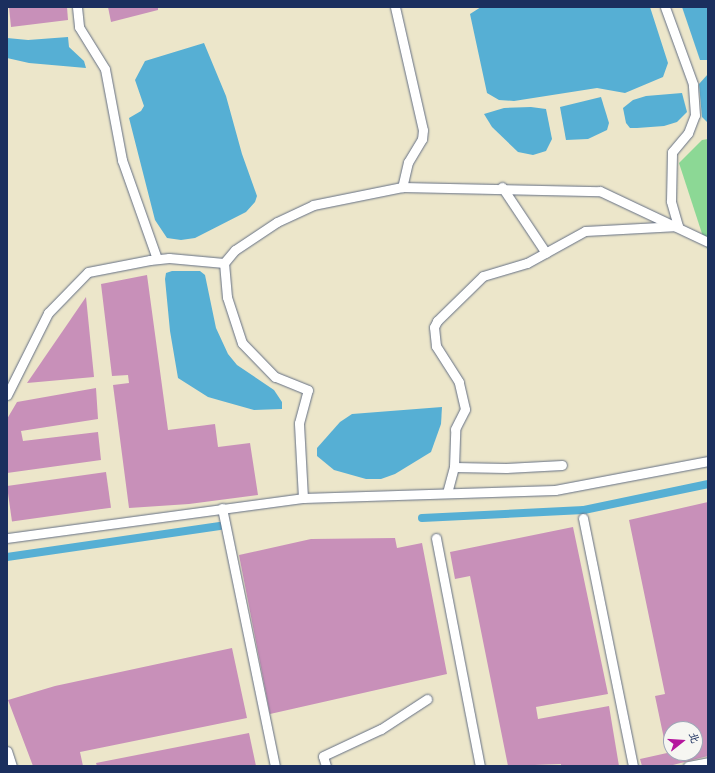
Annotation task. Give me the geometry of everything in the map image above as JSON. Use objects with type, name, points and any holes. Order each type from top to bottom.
[{"type":"street","points":[[77,7],[78,26],[105,69],[122,160],[143,215],[157,259]]},
{"type":"street","points":[[395,7],[423,130],[422,139],[408,162],[402,187]]},
{"type":"street","points":[[665,7],[692,84],[695,115],[688,134],[672,152],[671,201],[678,226]]},
{"type":"street","points":[[303,498],[299,422],[308,390],[275,377],[242,343],[227,297],[224,263],[235,250],[277,222],[313,205],[402,187],[502,187],[600,191],[678,226],[708,242]]},
{"type":"street","points":[[502,187],[546,253]]},
{"type":"street","points":[[447,493],[454,467],[455,429],[465,409],[459,382],[436,346],[434,327],[437,321],[484,276],[527,263],[585,231],[678,226]]},
{"type":"street","points":[[7,395],[48,313],[88,272],[100,268],[157,259],[224,263]]},
{"type":"street","points":[[7,538],[303,498],[555,490],[708,461]]},
{"type":"street","points":[[454,467],[506,468],[562,465]]},
{"type":"street","points":[[222,508],[275,766]]},
{"type":"street","points":[[583,518],[633,766]]},
{"type":"street","points":[[436,538],[480,766]]},
{"type":"street","points":[[326,766],[323,756],[381,728],[427,699]]},
{"type":"street","points":[[7,751],[12,766]]},
{"type":"street","points":[[688,766],[708,762]]},
{"type":"green space","points":[[708,139],[708,252],[679,163],[702,140]]},
{"type":"water","points":[[481,7],[650,7],[668,63],[663,77],[625,93],[597,88],[514,101],[499,100],[487,93],[470,14]]},
{"type":"water","points":[[682,7],[708,7],[708,60],[700,60]]},
{"type":"water","points":[[68,37],[69,47],[84,61],[86,68],[29,63],[7,58],[7,38],[28,40]]},
{"type":"water","points":[[204,43],[226,96],[242,154],[257,196],[255,202],[246,212],[195,238],[181,240],[167,238],[155,220],[129,118],[141,111],[144,106],[135,80],[145,61]]},
{"type":"water","points":[[708,74],[708,123],[702,117],[699,84]]},
{"type":"water","points":[[682,93],[687,112],[677,122],[664,126],[637,128],[630,128],[626,123],[623,108],[633,100],[646,96]]},
{"type":"water","points":[[601,97],[609,123],[607,130],[588,139],[566,140],[560,107]]},
{"type":"water","points":[[531,107],[546,109],[552,139],[546,151],[533,155],[518,152],[492,127],[484,114],[504,108]]},
{"type":"water","points":[[172,271],[200,271],[205,275],[216,328],[228,354],[237,365],[274,390],[282,402],[282,409],[254,410],[208,397],[178,378],[170,331],[165,279],[166,273]]},
{"type":"water","points":[[442,407],[441,424],[431,452],[395,474],[381,479],[366,479],[334,470],[317,456],[317,448],[340,422],[352,414]]},
{"type":"building","points":[[9,7],[67,7],[68,20],[11,27]]},
{"type":"building","points":[[108,7],[158,7],[158,10],[111,22]]},
{"type":"building","points":[[147,275],[168,430],[215,424],[218,447],[250,443],[258,495],[189,504],[129,508],[113,385],[129,383],[128,375],[112,376],[101,284]]},
{"type":"building","points":[[86,297],[94,377],[27,383]]},
{"type":"building","points":[[96,388],[98,419],[21,431],[23,441],[98,432],[101,460],[7,473],[7,419],[17,402]]},
{"type":"building","points":[[106,472],[111,508],[12,522],[7,486]]},
{"type":"building","points":[[708,502],[708,756],[703,757],[703,721],[663,721],[663,734],[655,696],[665,694],[629,520]]},
{"type":"building","points":[[573,527],[608,694],[536,707],[538,719],[609,706],[619,766],[561,766],[561,764],[508,766],[470,576],[455,579],[450,552]]},
{"type":"building","points":[[395,538],[397,548],[422,543],[447,674],[270,714],[239,555],[311,539]]},
{"type":"building","points":[[232,648],[247,718],[80,752],[83,766],[33,766],[8,700],[55,686]]},
{"type":"building","points":[[249,733],[256,766],[97,766],[96,763]]},
{"type":"building","points":[[663,754],[663,761],[688,761],[669,766],[642,766],[640,759]]},
{"type":"waterway","points":[[422,518],[584,510],[708,484]]},
{"type":"waterway","points":[[7,557],[220,526]]}]
